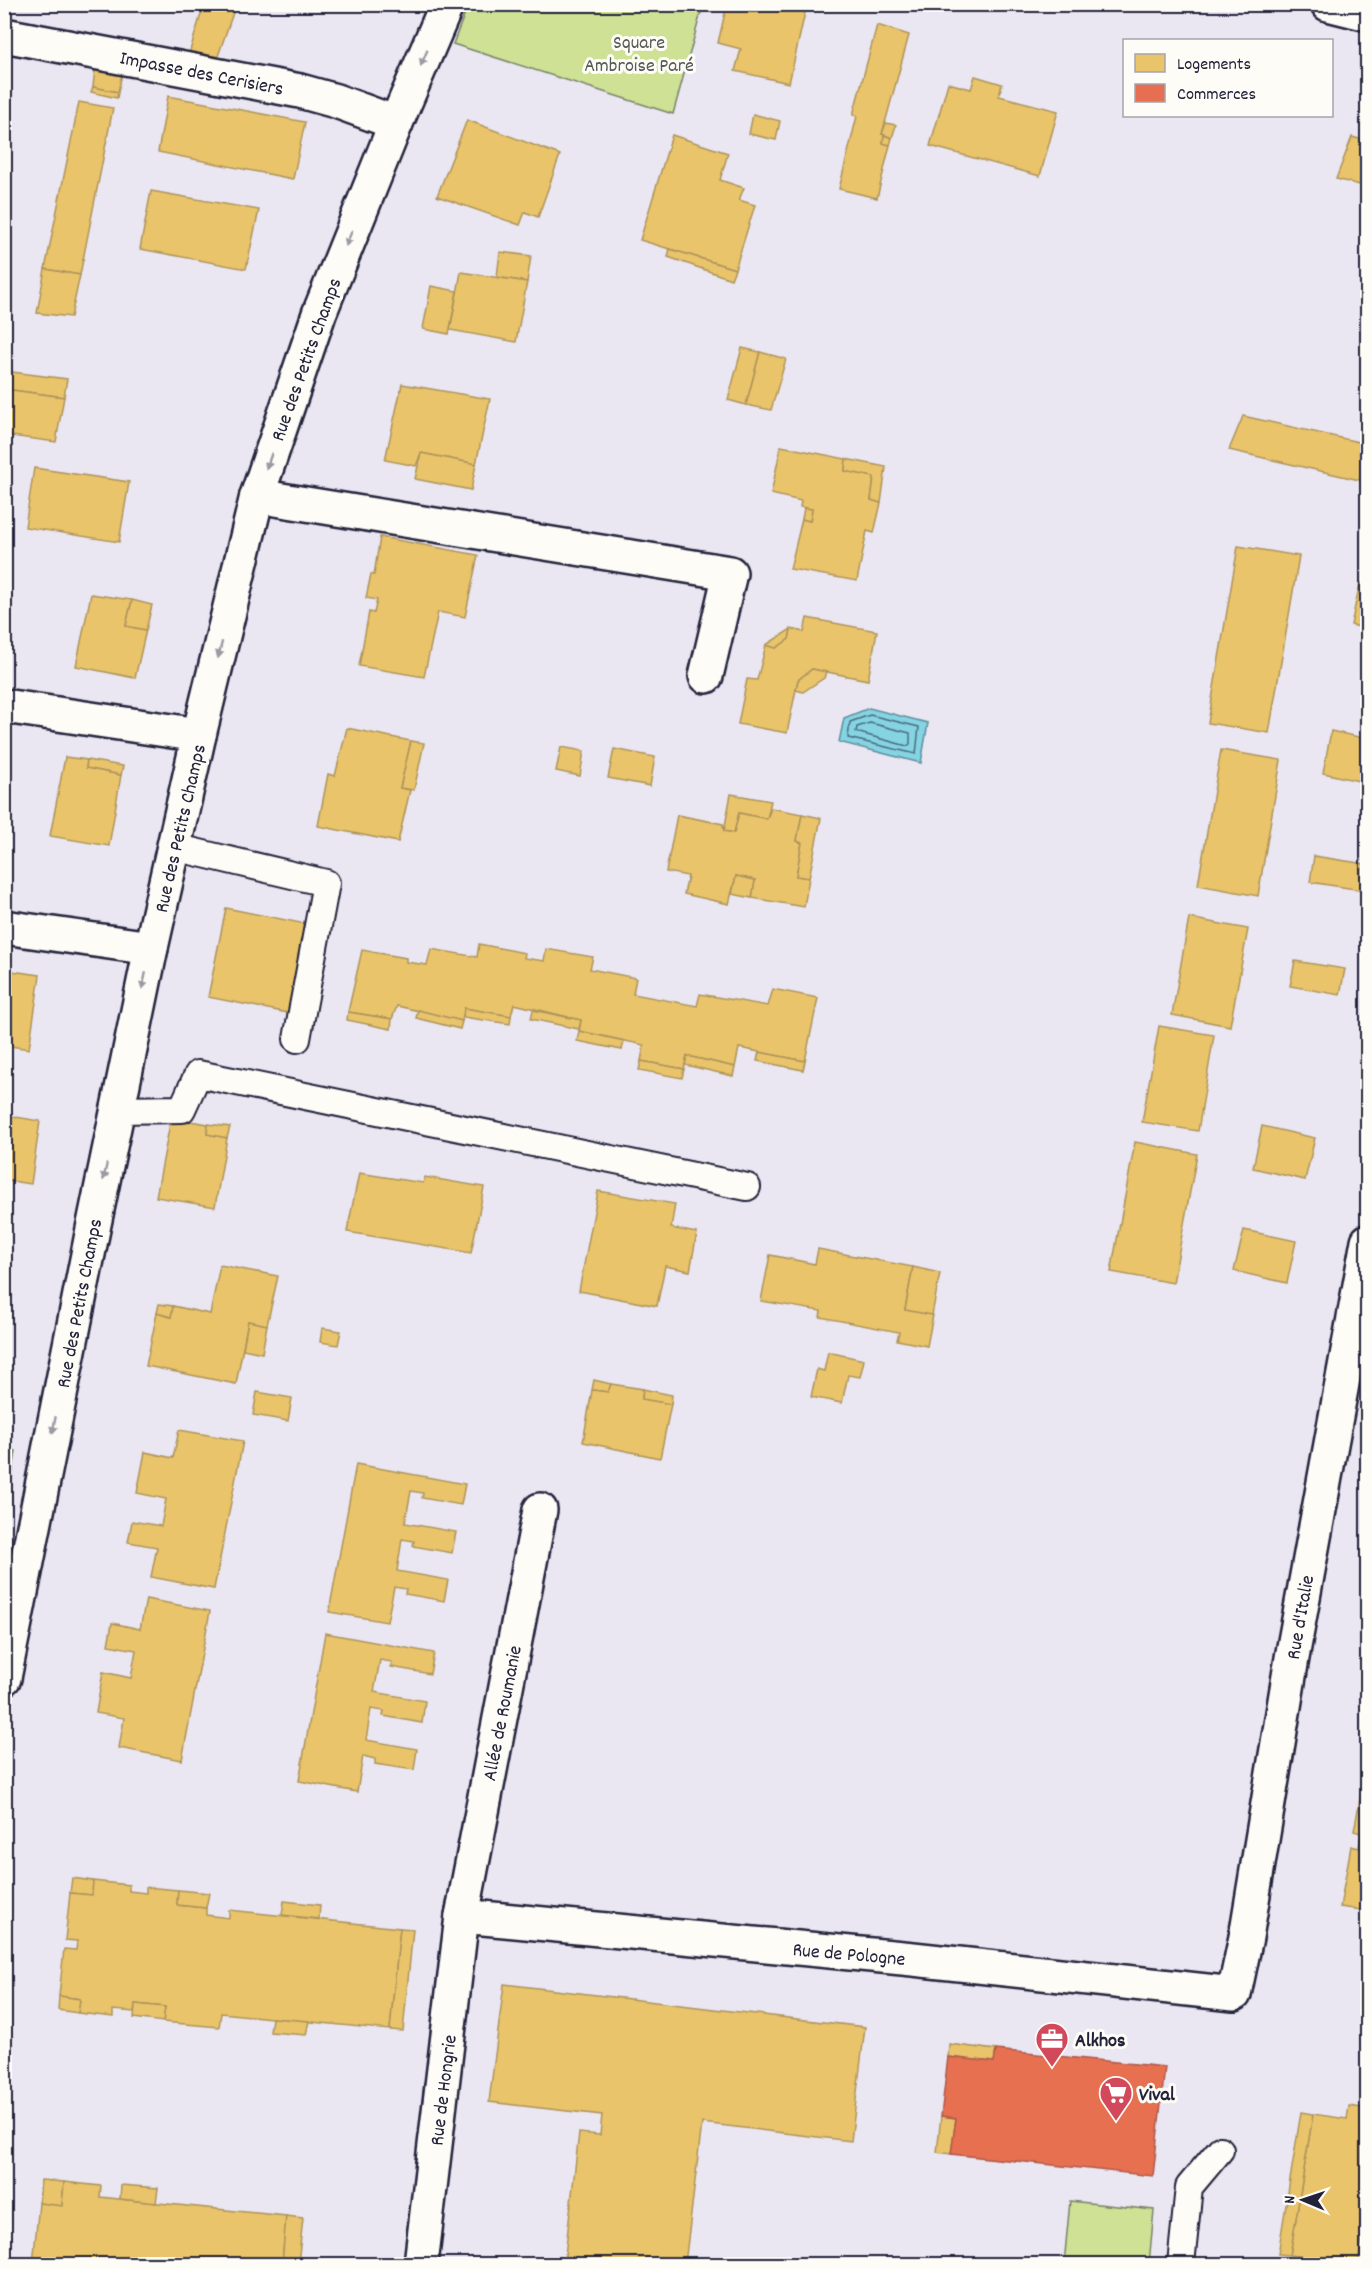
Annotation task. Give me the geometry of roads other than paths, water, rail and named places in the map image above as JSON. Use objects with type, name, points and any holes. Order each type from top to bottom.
[{"type":"street","name":"Rue des Petits Champs","points":[[4,1678],[151,948],[257,496],[319,314],[447,4]]},
{"type":"street","points":[[1328,4],[1368,14]]},
{"type":"street","name":"Impasse des Cerisiers","points":[[4,35],[300,91],[336,101],[396,123]]},
{"type":"street","points":[[257,496],[730,573],[706,676]]},
{"type":"street","points":[[4,706],[200,735]]},
{"type":"street","points":[[4,927],[151,948]]},
{"type":"street","name":"Rue d'Italie","points":[[1234,1994],[1246,1937],[1292,1658],[1368,1241]]},
{"type":"street","name":"Allée de Roumanie","points":[[462,1916],[540,1510]]},
{"type":"street","name":"Rue de Pologne","points":[[462,1916],[912,1959],[1234,1994]]},
{"type":"street","name":"Rue de Hongrie","points":[[421,2265],[462,1916]]},
{"type":"lane","points":[[174,847],[326,882],[297,1039]]},
{"type":"lane","points":[[118,1110],[182,1109],[198,1074],[747,1187]]},
{"type":"lane","points":[[1181,2265],[1190,2187],[1220,2150]]},
{"type":"water","points":[[869,708],[928,723],[921,763],[839,742],[844,718]]},
{"type":"place","name":"Alkhos","points":[[1052,2068]]},
{"type":"place","name":"Vival","points":[[1116,2122]]},
{"type":"park label","name":"Square Ambroise Paré","points":[[639,52]]}]
